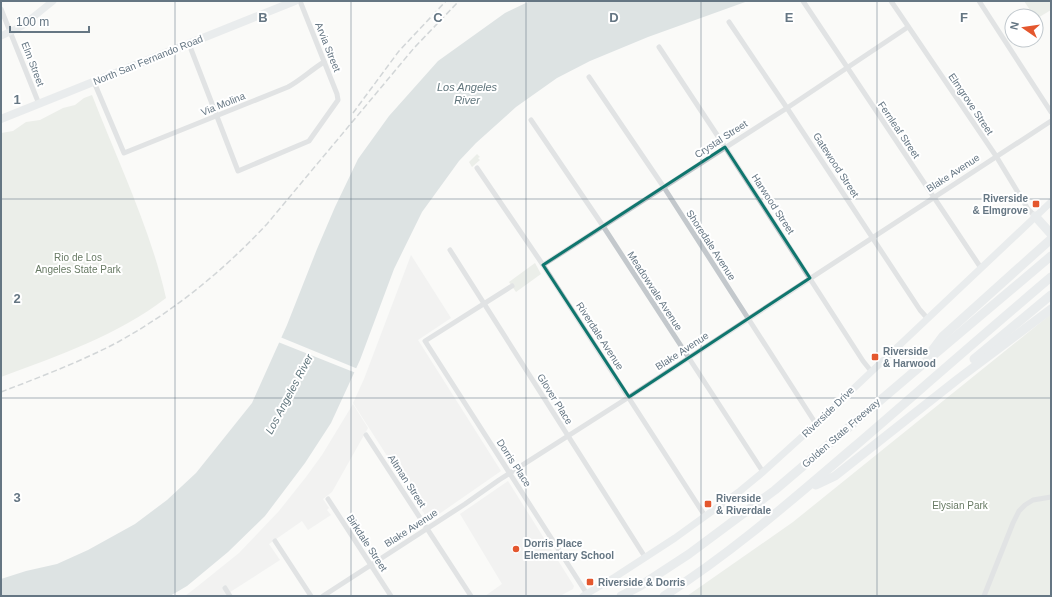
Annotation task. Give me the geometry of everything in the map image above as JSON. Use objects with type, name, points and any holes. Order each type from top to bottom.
[{"type":"highway","points":[[922,364],[943,336],[1050,238],[1035,216]]},
{"type":"highway","name":"Golden State Freeway","points":[[621,596],[640,586],[689,554],[776,490],[922,364],[1051,256]]},
{"type":"highway","name":"Golden State Freeway","points":[[664,596],[685,583],[724,554],[804,491],[1051,277]]},
{"type":"highway","points":[[939,394],[956,374],[1051,295]]},
{"type":"highway","points":[[804,491],[834,476],[1023,329],[1051,309]]},
{"type":"main road","points":[[1,36],[11,32],[33,18],[53,1]]},
{"type":"main road","name":"North San Fernando Road","points":[[1,119],[295,1]]},
{"type":"main road","name":"Riverside Drive","points":[[585,595],[615,577],[706,516],[763,472],[928,319],[1051,202]]},
{"type":"street","name":"Arvia Street","points":[[217,116],[238,170],[309,142],[338,100],[337,94],[300,1]]},
{"type":"street","name":"Fernleaf Street","points":[[803,1],[981,268]]},
{"type":"street","name":"Elmgrove Street","points":[[891,1],[996,156],[1028,209],[1035,216]]},
{"type":"street","points":[[979,1],[1051,112]]},
{"type":"street","name":"Elm Street","points":[[1,9],[39,104]]},
{"type":"street","name":"Gatewood Street","points":[[729,22],[920,310],[928,319]]},
{"type":"street","name":"Crystal Street","points":[[543,265],[787,108],[908,27]]},
{"type":"street","points":[[189,44],[217,116]]},
{"type":"street","name":"Harwood Street","points":[[659,48],[871,371]]},
{"type":"street","name":"Via Molina","points":[[94,82],[124,153],[288,87],[297,82],[310,70],[324,62]]},
{"type":"street","name":"Shoredale Avenue","points":[[589,77],[749,318],[816,424]]},
{"type":"street","name":"Meadowvale Avenue","points":[[531,120],[603,226],[763,472]]},
{"type":"street","name":"Blake Avenue","points":[[323,596],[1051,121]]},
{"type":"street","name":"Riverdale Avenue","points":[[477,168],[543,265],[706,516]]},
{"type":"street","name":"Glover Place","points":[[450,250],[645,557]]},
{"type":"street","points":[[484,304],[512,286]]},
{"type":"street","name":"Dorris Place","points":[[484,304],[426,341],[585,595]]},
{"type":"street","name":"Altman Street","points":[[366,435],[471,596]]},
{"type":"street","points":[[984,596],[1019,511],[1024,505],[1033,500],[1051,497]]},
{"type":"street","name":"Birkdale Street","points":[[328,499],[391,596]]},
{"type":"street","points":[[275,541],[311,596]]},
{"type":"street","points":[[225,588],[230,596]]},
{"type":"highlighted area","points":[[725,147],[810,278],[629,397],[543,265]]},
{"type":"shaded area","points":[[411,255],[451,318],[418,340],[501,471],[429,521],[353,403],[364,379]]},
{"type":"shaded area","points":[[353,404],[368,428],[332,492],[323,499],[329,508],[327,510],[331,515],[308,530],[302,521],[269,544],[280,560],[224,596],[185,596],[239,553],[279,511],[322,455]]},
{"type":"shaded area","name":"Dorris Place Elementary School","points":[[508,481],[574,586],[573,589],[560,596],[485,596],[502,584],[460,514]]},
{"type":"green space","points":[[1024,1],[1051,1],[1051,10],[1044,14],[1044,8],[1029,8]]},
{"type":"green space","name":"Rio de Los Angeles State Park","points":[[92,95],[133,195],[151,246],[166,298],[128,323],[108,334],[66,353],[1,377],[1,133],[13,131],[26,122],[40,120],[63,108],[75,105],[84,98]]},
{"type":"green space","points":[[477,154],[480,157],[478,158],[480,160],[472,167],[469,162]]},
{"type":"green space","points":[[535,263],[541,274],[516,292],[509,282]]},
{"type":"green space","name":"Elysian Park","points":[[1051,314],[1051,596],[687,596],[793,522]]},
{"type":"water","name":"Los Angeles River","points":[[530,1],[748,1],[648,37],[590,61],[557,78],[516,107],[476,143],[459,161],[422,212],[394,269],[360,360],[331,423],[305,463],[265,516],[228,552],[187,586],[170,596],[1,596],[1,579],[26,571],[57,564],[88,550],[135,524],[167,500],[196,473],[252,403],[287,325],[335,207],[358,159],[389,116],[438,61],[505,13]]},
{"type":"pier","points":[[280,337],[358,369],[356,373],[278,342]]},
{"type":"railway","points":[[353,113],[399,51],[446,1]]},
{"type":"railway","points":[[1,392],[75,363],[118,342],[159,317],[215,274],[267,224],[414,48],[459,1]]},
{"type":"place","name":"Riverside & Elmgrove","points":[[1036,204]]},
{"type":"place","name":"Riverside & Harwood","points":[[875,357]]},
{"type":"place","name":"Riverside & Riverdale","points":[[708,504]]},
{"type":"place","name":"Dorris Place Elementary School","points":[[516,549]]},
{"type":"place","name":"Riverside & Dorris","points":[[590,582]]}]
